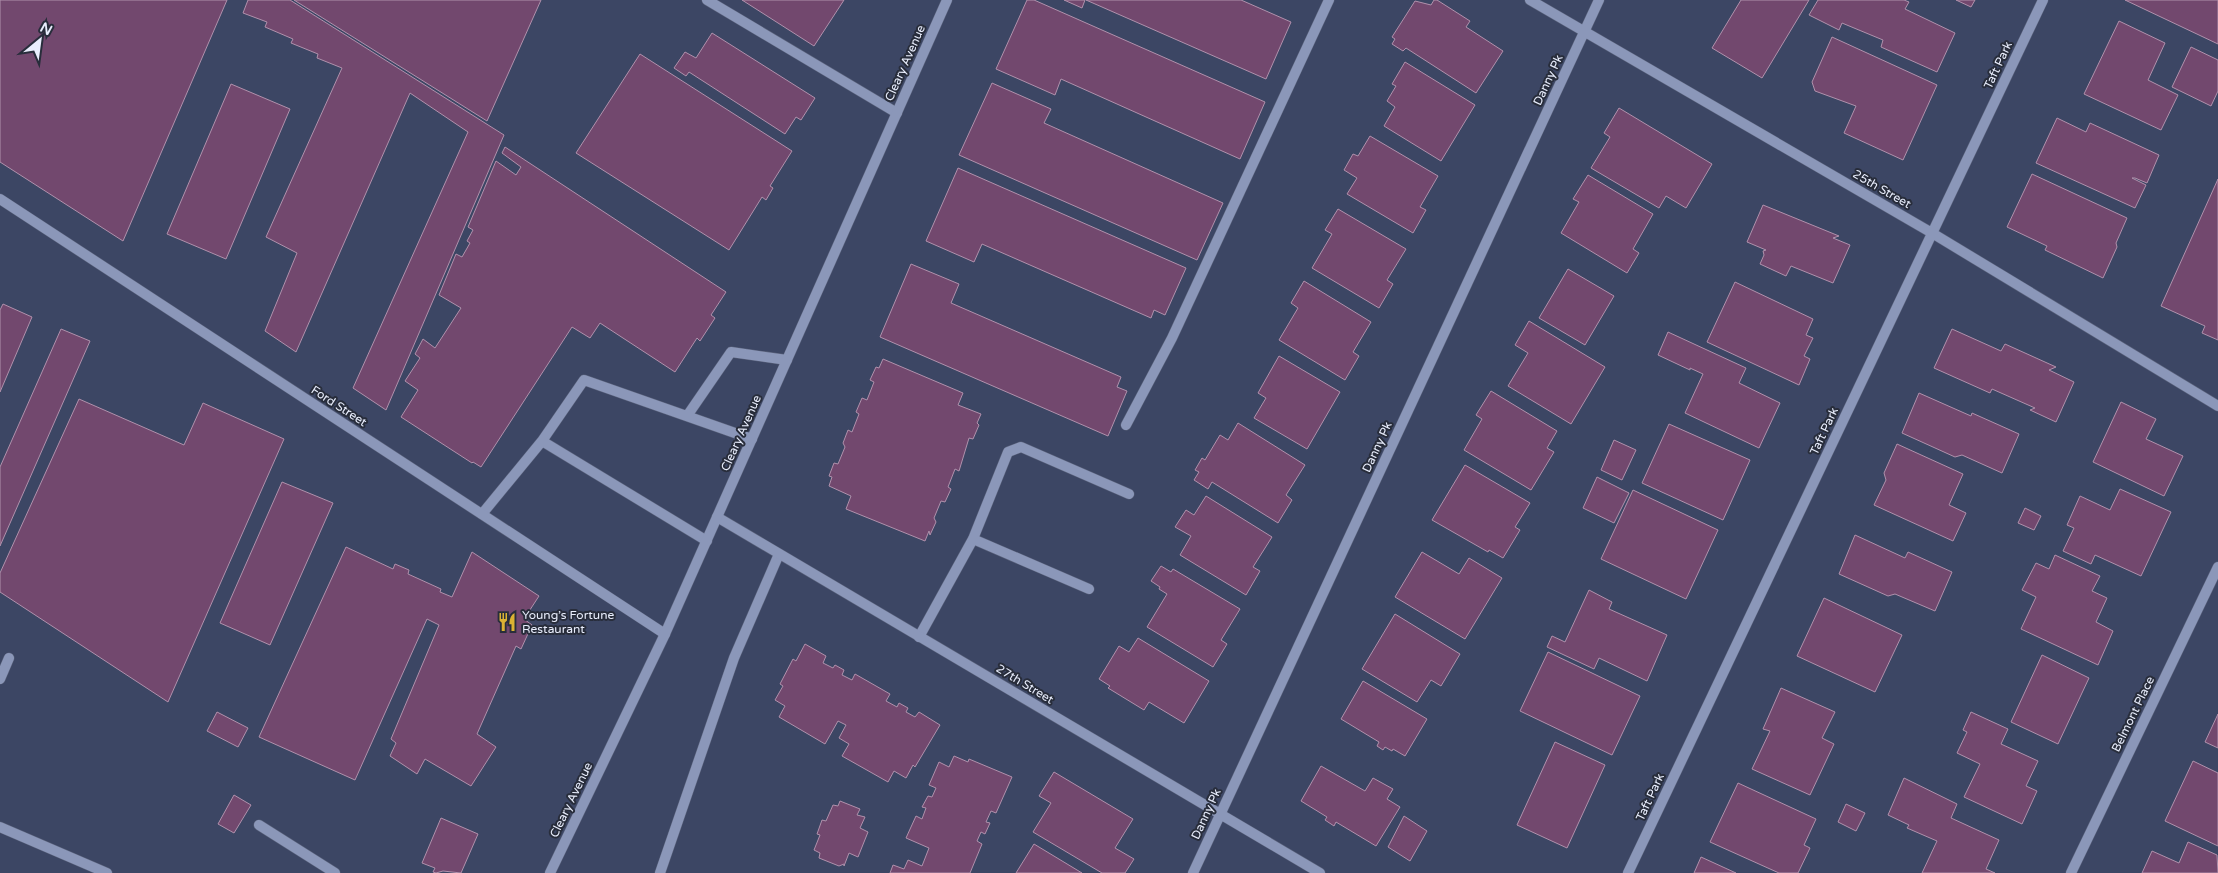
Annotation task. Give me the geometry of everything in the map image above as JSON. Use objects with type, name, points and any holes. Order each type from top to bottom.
[{"type":"street","points":[[707,0],[897,113]]},
{"type":"street","name":"Cleary Avenue","points":[[550,873],[665,634],[947,0]]},
{"type":"street","points":[[1126,424],[1172,338],[1329,0]]},
{"type":"street","name":"25th Street","points":[[1530,0],[1932,233],[2218,406]]},
{"type":"street","name":"Danny Pk","points":[[1193,873],[1599,0]]},
{"type":"street","name":"Taft Park","points":[[1628,873],[2043,0]]},
{"type":"street","name":"Ford Street","points":[[0,199],[665,634]]},
{"type":"street","points":[[687,416],[731,352],[787,360]]},
{"type":"street","points":[[482,514],[542,441],[584,380],[752,439]]},
{"type":"street","points":[[542,441],[707,541]]},
{"type":"street","points":[[919,637],[973,539],[1008,452],[1021,447],[1129,494]]},
{"type":"street","name":"27th Street","points":[[717,518],[1320,873]]},
{"type":"street","points":[[973,539],[1088,590]]},
{"type":"street","points":[[660,873],[734,658],[779,554]]},
{"type":"street","name":"Belmont Place","points":[[2071,873],[2218,567]]},
{"type":"street","points":[[0,679],[9,658]]},
{"type":"street","points":[[259,825],[335,873]]},
{"type":"street","points":[[0,827],[107,873]]},
{"type":"building","points":[[0,0],[227,0],[123,241],[0,162]]},
{"type":"building","points":[[248,0],[290,0],[504,135],[386,410],[353,388],[468,132],[410,93],[296,352],[265,331],[297,253],[266,237],[342,68],[317,58],[318,54],[291,43],[293,39],[265,27],[267,22],[243,13]]},
{"type":"building","points":[[294,0],[541,0],[487,121]]},
{"type":"building","points":[[742,0],[844,0],[814,46]]},
{"type":"building","points":[[1027,0],[1034,0],[1265,102],[1240,159],[1061,79],[1055,95],[996,69]]},
{"type":"building","points":[[1064,0],[1085,0],[1082,8]]},
{"type":"building","points":[[1086,0],[1241,0],[1291,22],[1266,79]]},
{"type":"building","points":[[1434,0],[1437,0],[1470,21],[1466,27],[1503,51],[1476,93],[1406,48],[1403,51],[1392,44],[1395,39],[1392,37],[1415,1],[1431,5]]},
{"type":"building","points":[[1741,0],[1809,0],[1762,78],[1712,48]]},
{"type":"building","points":[[1818,0],[1904,0],[1909,2],[1905,9],[1955,33],[1937,72],[1881,47],[1883,40],[1842,23],[1839,30],[1809,15]]},
{"type":"building","points":[[1956,0],[1975,0],[1971,7]]},
{"type":"building","points":[[2125,0],[2218,0],[2218,44]]},
{"type":"building","points":[[2119,21],[2165,43],[2148,80],[2178,95],[2161,130],[2084,94]]},
{"type":"building","points":[[712,33],[815,98],[801,120],[796,117],[785,134],[689,72],[686,76],[674,68],[685,52],[696,58]]},
{"type":"building","points":[[1832,37],[1937,85],[1903,160],[1844,133],[1856,106],[1815,91],[1812,82]]},
{"type":"building","points":[[2191,47],[2218,60],[2218,91],[2211,106],[2172,87]]},
{"type":"building","points":[[640,54],[792,151],[770,186],[773,188],[766,200],[762,197],[729,250],[576,153]]},
{"type":"building","points":[[1405,62],[1475,105],[1441,161],[1384,126],[1395,107],[1387,101],[1396,86],[1392,84]]},
{"type":"building","points":[[992,83],[1051,109],[1044,123],[1223,203],[1197,260],[959,155]]},
{"type":"building","points":[[231,84],[290,109],[226,259],[167,234]]},
{"type":"building","points":[[1619,108],[1712,164],[1686,208],[1666,196],[1659,208],[1591,168],[1610,137],[1604,133]]},
{"type":"building","points":[[2057,118],[2086,132],[2090,123],[2159,155],[2147,183],[2132,178],[2146,185],[2135,208],[2036,163]]},
{"type":"building","points":[[1370,136],[1438,176],[1420,207],[1426,210],[1413,233],[1347,194],[1357,178],[1344,170],[1353,154],[1358,156]]},
{"type":"building","points":[[505,147],[726,292],[711,315],[715,318],[700,341],[697,338],[675,372],[600,323],[590,338],[572,327],[481,467],[401,417],[418,390],[405,381],[420,358],[415,354],[423,339],[435,348],[461,308],[439,295],[456,254],[462,257],[470,243],[467,241],[473,230],[468,227],[496,161],[516,175],[521,167],[502,153]]},
{"type":"building","points":[[958,168],[1186,268],[1165,315],[1154,310],[1151,318],[982,244],[974,262],[926,241]]},
{"type":"building","points":[[2032,174],[2127,218],[2103,278],[2045,250],[2047,246],[2007,227]]},
{"type":"building","points":[[1588,175],[1653,214],[1633,249],[1639,253],[1627,273],[1561,233],[1579,202],[1573,199]]},
{"type":"building","points":[[2218,179],[2218,340],[2202,333],[2205,326],[2161,306]]},
{"type":"building","points":[[1763,205],[1839,236],[1833,238],[1850,245],[1833,283],[1791,266],[1786,276],[1760,264],[1764,255],[1763,251],[1766,250],[1747,242]]},
{"type":"building","points":[[1338,209],[1406,249],[1387,280],[1393,284],[1379,308],[1312,268],[1332,234],[1325,230]]},
{"type":"building","points":[[911,264],[959,284],[951,303],[1121,377],[1117,387],[1127,391],[1108,436],[880,337]]},
{"type":"building","points":[[1568,269],[1614,296],[1585,345],[1539,318]]},
{"type":"building","points":[[1304,281],[1371,322],[1353,352],[1359,356],[1345,380],[1279,340],[1298,308],[1291,303]]},
{"type":"building","points":[[1735,282],[1813,319],[1806,335],[1813,338],[1804,356],[1810,359],[1799,385],[1707,342]]},
{"type":"building","points":[[3,304],[32,317],[0,392],[0,310]]},
{"type":"building","points":[[1529,321],[1605,367],[1571,424],[1508,386],[1528,353],[1515,345]]},
{"type":"building","points":[[61,329],[90,341],[0,546],[0,467]]},
{"type":"building","points":[[1952,329],[2001,351],[2005,344],[2056,367],[2049,370],[2074,382],[2056,422],[2030,410],[2035,408],[1992,389],[1990,393],[1934,368]]},
{"type":"building","points":[[1668,332],[1746,368],[1739,383],[1780,403],[1759,448],[1685,413],[1703,374],[1658,355]]},
{"type":"building","points":[[1279,356],[1340,392],[1307,449],[1254,418],[1266,398],[1258,393]]},
{"type":"building","points":[[883,359],[963,393],[958,405],[981,414],[973,439],[969,438],[959,471],[955,469],[948,487],[951,489],[945,502],[941,501],[934,518],[936,522],[930,535],[929,531],[925,541],[846,509],[851,496],[829,486],[832,477],[829,476],[834,463],[838,464],[845,447],[843,443],[848,430],[852,432],[859,414],[856,412],[862,398],[867,400],[874,382],[870,380],[876,367],[879,368]]},
{"type":"building","points":[[1491,391],[1557,431],[1547,448],[1554,452],[1531,490],[1464,450],[1482,419],[1476,415]]},
{"type":"building","points":[[1919,393],[1971,416],[1972,413],[2019,434],[2002,473],[1962,455],[1955,457],[1902,433]]},
{"type":"building","points":[[79,399],[184,445],[203,403],[284,439],[168,702],[0,592],[0,573]]},
{"type":"building","points":[[2121,402],[2156,419],[2146,439],[2183,456],[2164,496],[2093,462]]},
{"type":"building","points":[[1238,423],[1305,465],[1286,495],[1292,500],[1278,523],[1212,482],[1208,489],[1194,480],[1199,472],[1195,470],[1202,458],[1205,460],[1220,435],[1228,440]]},
{"type":"building","points":[[1669,424],[1750,460],[1723,520],[1642,483]]},
{"type":"building","points":[[1614,440],[1636,450],[1622,480],[1601,470]]},
{"type":"building","points":[[1897,444],[1963,474],[1949,505],[1966,513],[1953,541],[1874,505],[1886,480],[1884,473]]},
{"type":"building","points":[[1465,465],[1530,503],[1515,527],[1520,530],[1503,558],[1489,550],[1488,552],[1432,520]]},
{"type":"building","points":[[1597,477],[1629,493],[1614,523],[1583,508]]},
{"type":"building","points":[[282,482],[333,503],[270,645],[220,623]]},
{"type":"building","points":[[2120,489],[2171,512],[2141,576],[2095,555],[2091,564],[2063,551],[2074,528],[2067,525],[2080,496],[2110,510]]},
{"type":"building","points":[[1633,490],[1718,530],[1686,599],[1601,559]]},
{"type":"building","points":[[1206,496],[1272,537],[1253,567],[1260,571],[1246,595],[1180,555],[1191,536],[1175,527],[1186,510],[1194,515]]},
{"type":"building","points":[[2025,508],[2041,516],[2034,530],[2018,523]]},
{"type":"building","points":[[1855,535],[1905,558],[1908,552],[1952,572],[1935,611],[1895,594],[1888,596],[1839,574]]},
{"type":"building","points":[[346,547],[393,569],[395,564],[409,570],[408,574],[441,589],[440,592],[452,597],[472,552],[539,596],[524,619],[532,625],[521,649],[516,646],[477,734],[496,747],[471,786],[425,759],[417,774],[390,756],[396,743],[391,739],[439,625],[427,619],[355,780],[259,737]]},
{"type":"building","points":[[1422,552],[1459,574],[1469,558],[1502,578],[1465,639],[1395,597]]},
{"type":"building","points":[[2055,555],[2100,576],[2092,591],[2107,598],[2096,622],[2113,631],[2098,665],[2021,629],[2036,597],[2022,590],[2036,563],[2049,569]]},
{"type":"building","points":[[1161,566],[1171,572],[1173,569],[1240,609],[1221,640],[1227,644],[1213,667],[1147,627],[1167,594],[1151,581]]},
{"type":"building","points":[[1589,590],[1612,602],[1609,609],[1667,635],[1647,681],[1599,658],[1594,669],[1547,647],[1552,636],[1565,642]]},
{"type":"building","points":[[1824,598],[1902,635],[1875,692],[1797,656]]},
{"type":"building","points":[[1395,614],[1460,654],[1441,686],[1431,680],[1417,702],[1362,669]]},
{"type":"building","points":[[1138,638],[1209,681],[1184,723],[1149,702],[1144,710],[1108,688],[1110,686],[1099,679],[1119,646],[1129,652]]},
{"type":"building","points":[[805,644],[826,656],[823,663],[833,668],[835,665],[844,670],[842,675],[852,680],[855,674],[890,694],[886,701],[897,707],[899,703],[908,708],[906,712],[915,717],[919,712],[940,725],[915,767],[913,765],[906,778],[894,771],[888,782],[842,756],[849,744],[839,738],[846,725],[838,721],[825,744],[779,717],[785,706],[775,700],[783,686],[780,684],[793,659],[796,661]]},
{"type":"building","points":[[1548,652],[1640,696],[1612,755],[1520,711]]},
{"type":"building","points":[[2042,655],[2089,678],[2058,744],[2011,722]]},
{"type":"building","points":[[1363,681],[1427,719],[1405,756],[1393,749],[1392,751],[1385,747],[1383,750],[1377,746],[1379,742],[1341,719]]},
{"type":"building","points":[[1781,688],[1835,712],[1822,738],[1834,744],[1810,795],[1752,769],[1770,731],[1763,729]]},
{"type":"building","points":[[217,712],[248,728],[238,747],[207,731]]},
{"type":"building","points":[[1971,712],[2008,729],[2001,744],[2038,761],[2026,786],[2037,791],[2022,824],[1964,797],[1980,764],[1957,753],[1967,732],[1963,730]]},
{"type":"building","points":[[2218,714],[2218,748],[2205,742]]},
{"type":"building","points":[[1555,742],[1605,765],[1567,848],[1517,825]]},
{"type":"building","points":[[954,756],[968,762],[969,759],[1012,777],[996,813],[991,811],[986,822],[990,823],[985,834],[981,832],[977,841],[982,844],[970,873],[890,873],[893,865],[904,869],[908,860],[922,866],[929,848],[906,838],[916,816],[922,819],[926,808],[922,807],[928,796],[932,797],[936,788],[929,785],[939,762],[949,767]]},
{"type":"building","points":[[2193,761],[2218,773],[2218,846],[2165,821]]},
{"type":"building","points":[[1321,766],[1365,791],[1373,778],[1393,789],[1387,799],[1400,807],[1376,846],[1336,822],[1334,826],[1325,820],[1327,817],[1301,801]]},
{"type":"building","points":[[1054,772],[1133,819],[1115,848],[1134,859],[1125,873],[1102,873],[1033,832],[1051,803],[1039,796]]},
{"type":"building","points":[[1904,778],[1957,804],[1951,818],[1999,840],[1986,869],[1995,873],[1922,873],[1937,841],[1907,828],[1909,825],[1888,815]]},
{"type":"building","points":[[1738,783],[1816,819],[1804,845],[1810,848],[1798,873],[1779,873],[1710,842]]},
{"type":"building","points":[[234,795],[251,805],[234,833],[218,824]]},
{"type":"building","points":[[840,801],[860,809],[857,815],[865,817],[860,828],[868,832],[858,857],[849,853],[844,866],[844,864],[839,866],[819,858],[820,853],[814,850],[820,835],[817,834],[822,820],[826,821],[833,805],[838,806]]},
{"type":"building","points":[[1846,804],[1865,813],[1856,831],[1838,822]]},
{"type":"building","points":[[1404,816],[1427,831],[1410,861],[1388,847]]},
{"type":"building","points":[[441,818],[478,834],[461,873],[443,871],[436,873],[433,872],[435,868],[422,863]]},
{"type":"building","points":[[2188,842],[2217,855],[2218,873],[2142,873],[2152,851],[2179,863]]},
{"type":"building","points":[[1034,844],[1082,873],[1016,873]]},
{"type":"building","points":[[1701,857],[1736,873],[1694,873]]},
{"type":"place","name":"Young’s Fortune Restaurant","points":[[507,622]]}]
